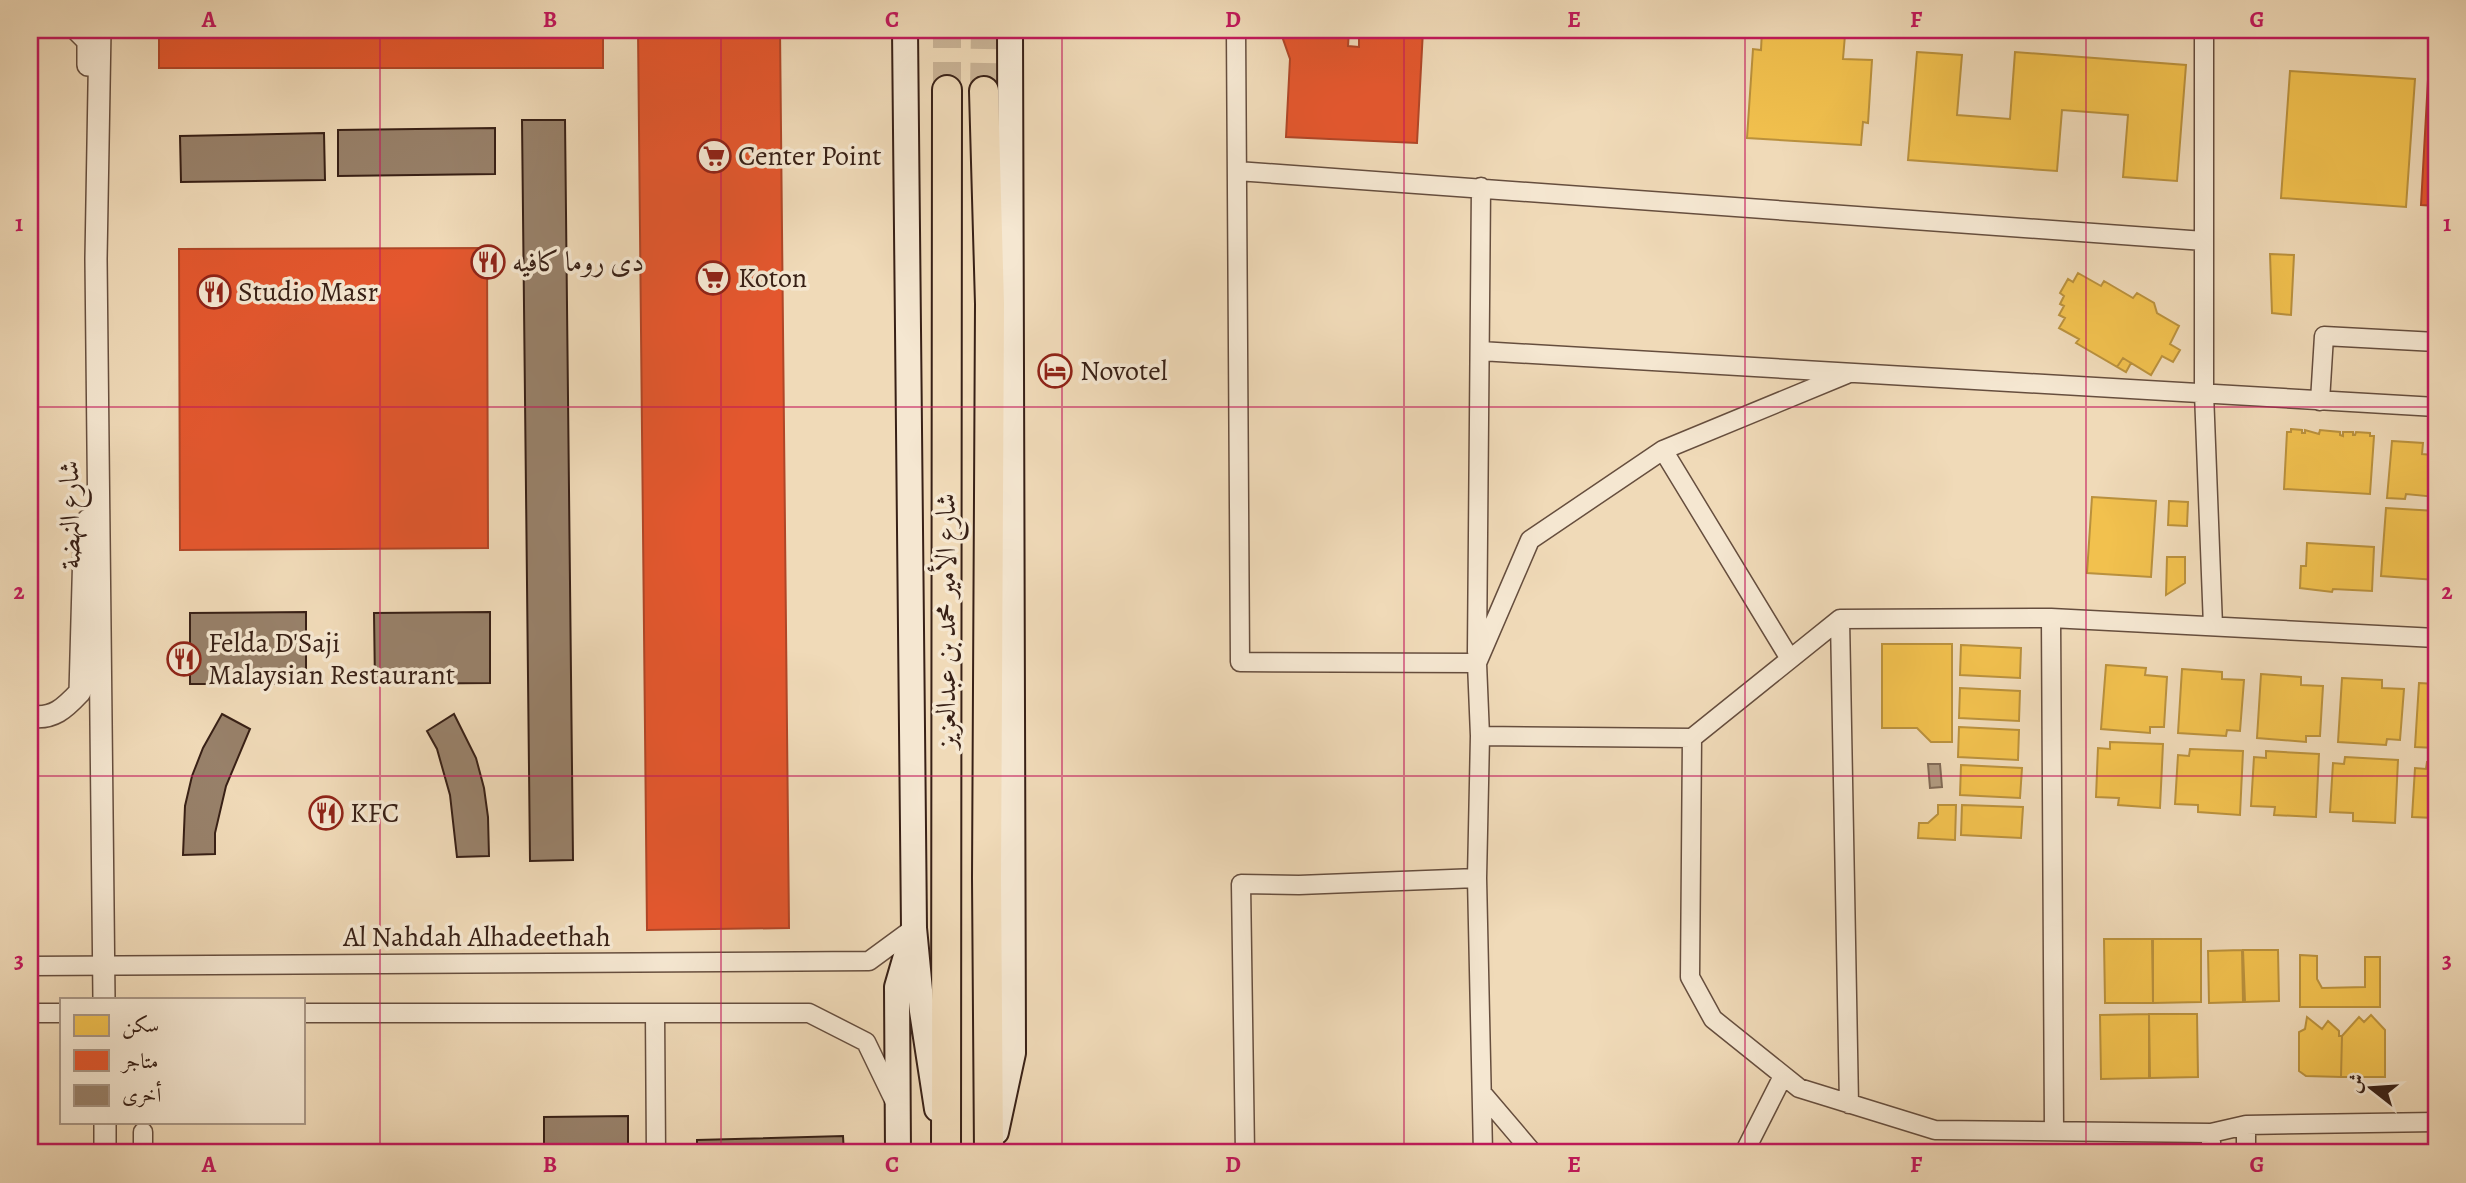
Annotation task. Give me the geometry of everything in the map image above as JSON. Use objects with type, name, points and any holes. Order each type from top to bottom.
[{"type":"main road","points":[[905,30],[914,928],[922,1011],[945,1153]]},
{"type":"main road","points":[[905,79],[921,30]]},
{"type":"main road","points":[[990,1153],[1013,1053],[1006,35]]},
{"type":"main road","name":"شارع الأمير محمد بن عبدالعزيز","points":[[945,1153],[947,90]]},
{"type":"main road","name":"شارع الأمير محمد بن عبدالعزيز","points":[[984,90],[990,304],[987,864],[990,1153]]},
{"type":"main road","points":[[898,1153],[897,987],[914,928]]},
{"type":"street","points":[[77,30],[88,41],[89,177],[96,259]]},
{"type":"street","name":"شارع النهضة","points":[[100,30],[96,259],[103,998]]},
{"type":"street","points":[[1236,30],[1240,662],[1477,663]]},
{"type":"street","points":[[2204,30],[2204,393],[2213,626]]},
{"type":"street","points":[[1237,171],[2204,241]]},
{"type":"street","points":[[1481,187],[1477,663],[1480,737],[1477,878],[1483,1153]]},
{"type":"street","points":[[2320,401],[2323,336],[2436,342]]},
{"type":"street","points":[[1480,351],[2436,407]]},
{"type":"street","points":[[1477,663],[1530,540],[1663,450],[1851,372]]},
{"type":"street","points":[[30,716],[39,717],[62,711],[80,692],[84,548],[98,441]]},
{"type":"street","points":[[1663,450],[1790,659]]},
{"type":"street","points":[[1480,737],[1692,738],[1840,619],[2051,618],[2436,638]]},
{"type":"street","points":[[2051,618],[2054,1131]]},
{"type":"street","points":[[1840,619],[1849,1104]]},
{"type":"street","points":[[1692,738],[1690,976],[1713,1019],[1800,1088],[1935,1130],[2211,1133],[2246,1125],[2436,1122]]},
{"type":"street","points":[[1245,1153],[1241,884],[1299,885],[1477,878]]},
{"type":"street","name":"Al Nahdah Alhadeethah","points":[[30,966],[869,961],[914,928]]},
{"type":"street","points":[[30,1013],[60,1013]]},
{"type":"street","points":[[304,1013],[809,1013],[866,1042],[898,1111]]},
{"type":"street","points":[[655,1013],[656,1153]]},
{"type":"street","points":[[1744,1153],[1783,1076]]},
{"type":"street","points":[[1482,1093],[1533,1153]]},
{"type":"street","points":[[105,1124],[105,1153]]},
{"type":"street","points":[[2246,1125],[2246,1153]]},
{"type":"street","points":[[142,1153],[143,1132]]},
{"type":"street","points":[[2211,1133],[2211,1153]]},
{"type":"shaded area","points":[[1928,764],[1940,764],[1942,787],[1930,788]]},
{"type":"building: سكن","points":[[1762,30],[1845,35],[1843,59],[1872,60],[1868,123],[1863,122],[1861,145],[1747,138],[1753,49],[1761,50]]},
{"type":"building: سكن","points":[[1917,52],[1962,55],[1957,115],[2010,119],[2015,52],[2186,65],[2177,181],[2123,177],[2128,115],[2062,110],[2057,171],[1908,160]]},
{"type":"building: سكن","points":[[2290,71],[2415,79],[2406,207],[2281,198]]},
{"type":"building: سكن","points":[[2270,254],[2294,255],[2291,315],[2272,313]]},
{"type":"building: سكن","points":[[2078,273],[2101,286],[2104,281],[2133,298],[2137,293],[2154,303],[2157,313],[2179,326],[2170,344],[2180,350],[2173,362],[2162,356],[2151,375],[2131,363],[2126,372],[2076,343],[2079,339],[2059,328],[2065,318],[2059,315],[2064,306],[2060,304],[2064,296],[2060,293],[2068,279],[2073,282]]},
{"type":"building: سكن","points":[[2123,358],[2131,363],[2126,372],[2117,367]]},
{"type":"building: سكن","points":[[2291,429],[2302,430],[2302,433],[2305,433],[2305,430],[2319,434],[2320,430],[2340,432],[2343,436],[2343,432],[2353,432],[2355,435],[2356,432],[2374,436],[2370,494],[2284,489],[2287,432],[2291,432]]},
{"type":"building: سكن","points":[[2392,441],[2423,443],[2422,454],[2433,455],[2434,441],[2436,442],[2436,497],[2406,494],[2405,499],[2387,498]]},
{"type":"building: سكن","points":[[2092,497],[2156,501],[2151,577],[2087,573]]},
{"type":"building: سكن","points":[[2169,501],[2188,502],[2187,526],[2168,525]]},
{"type":"building: سكن","points":[[2386,508],[2436,511],[2436,580],[2381,576]]},
{"type":"building: سكن","points":[[2307,543],[2374,547],[2372,591],[2333,589],[2332,592],[2300,588],[2301,566],[2306,566]]},
{"type":"building: سكن","points":[[2167,557],[2185,557],[2185,583],[2166,595]]},
{"type":"building: سكن","points":[[1882,644],[1952,644],[1952,742],[1931,742],[1917,728],[1882,728]]},
{"type":"building: سكن","points":[[1961,645],[2021,648],[2020,678],[1960,675]]},
{"type":"building: سكن","points":[[2106,665],[2146,668],[2145,675],[2167,677],[2164,727],[2150,727],[2150,733],[2101,729]]},
{"type":"building: سكن","points":[[2182,669],[2222,672],[2222,679],[2244,680],[2240,731],[2227,730],[2226,736],[2178,733]]},
{"type":"building: سكن","points":[[2261,674],[2301,677],[2301,685],[2323,686],[2320,736],[2306,736],[2306,742],[2257,738]]},
{"type":"building: سكن","points":[[2342,678],[2382,680],[2382,688],[2404,689],[2400,740],[2387,739],[2386,745],[2338,742]]},
{"type":"building: سكن","points":[[2419,683],[2436,684],[2436,748],[2415,747]]},
{"type":"building: سكن","points":[[1960,688],[2020,691],[2019,721],[1959,718]]},
{"type":"building: سكن","points":[[1959,727],[2019,730],[2018,760],[1958,757]]},
{"type":"building: سكن","points":[[2110,742],[2163,744],[2160,808],[2118,805],[2119,798],[2096,797],[2098,748],[2110,749]]},
{"type":"building: سكن","points":[[2190,749],[2243,751],[2240,815],[2198,812],[2198,805],[2175,804],[2178,755],[2189,756]]},
{"type":"building: سكن","points":[[2266,751],[2319,754],[2316,817],[2274,815],[2275,807],[2251,806],[2254,757],[2266,758]]},
{"type":"building: سكن","points":[[2345,757],[2398,760],[2395,823],[2353,821],[2353,813],[2330,812],[2333,763],[2344,764]]},
{"type":"building: سكن","points":[[2427,762],[2436,763],[2436,826],[2435,818],[2412,817],[2415,768],[2426,769]]},
{"type":"building: سكن","points":[[1961,765],[2022,768],[2020,798],[1960,795]]},
{"type":"building: سكن","points":[[1938,805],[1956,805],[1955,840],[1918,838],[1919,823],[1928,823],[1938,814]]},
{"type":"building: سكن","points":[[1962,805],[2023,807],[2021,838],[1961,835]]},
{"type":"building: سكن","points":[[2104,939],[2152,939],[2153,1003],[2105,1003]]},
{"type":"building: سكن","points":[[2153,939],[2201,939],[2201,1002],[2153,1003]]},
{"type":"building: سكن","points":[[2242,950],[2243,1002],[2209,1003],[2208,951]]},
{"type":"building: سكن","points":[[2243,950],[2278,950],[2279,1001],[2245,1002]]},
{"type":"building: سكن","points":[[2300,955],[2317,956],[2317,979],[2322,988],[2365,987],[2365,957],[2380,957],[2380,1007],[2300,1007]]},
{"type":"building: سكن","points":[[2149,1014],[2149,1078],[2101,1079],[2100,1015]]},
{"type":"building: سكن","points":[[2149,1014],[2197,1014],[2198,1077],[2150,1078]]},
{"type":"building: سكن","points":[[2371,1015],[2385,1030],[2385,1077],[2341,1077],[2342,1036],[2359,1017],[2364,1022]]},
{"type":"building: سكن","points":[[2307,1017],[2322,1029],[2328,1021],[2339,1031],[2339,1036],[2342,1036],[2341,1077],[2306,1076],[2299,1071],[2299,1032],[2305,1029]]},
{"type":"building: متاجر","points":[[159,30],[603,30],[603,68],[159,68]]},
{"type":"building: متاجر","points":[[638,30],[780,30],[789,928],[647,930]]},
{"type":"building: متاجر","points":[[1283,30],[1349,30],[1348,46],[1359,47],[1359,30],[1423,30],[1417,143],[1286,137],[1290,59],[1283,39]]},
{"type":"building: متاجر","points":[[2429,62],[2436,63],[2436,206],[2421,205]]},
{"type":"building: متاجر","points":[[487,248],[488,548],[180,550],[179,249]]},
{"type":"building: أخرى","points":[[522,120],[565,120],[573,860],[530,861]]},
{"type":"building: أخرى","points":[[495,128],[495,174],[338,176],[338,130]]},
{"type":"building: أخرى","points":[[324,133],[325,180],[181,182],[180,136]]},
{"type":"building: أخرى","points":[[306,612],[306,684],[190,684],[190,613]]},
{"type":"building: أخرى","points":[[490,612],[490,683],[375,684],[374,613]]},
{"type":"building: أخرى","points":[[222,714],[250,729],[226,786],[215,833],[215,854],[183,855],[185,806],[192,776],[203,748]]},
{"type":"building: أخرى","points":[[454,714],[476,758],[484,788],[489,856],[457,857],[450,795],[437,749],[427,731]]},
{"type":"building: أخرى","points":[[628,1116],[628,1153],[544,1153],[544,1117]]},
{"type":"building: أخرى","points":[[843,1136],[844,1153],[697,1153],[697,1140]]},
{"type":"tunnel","points":[[947,30],[947,90]]},
{"type":"tunnel","points":[[984,91],[985,30]]},
{"type":"place","name":"Center Point","points":[[714,156]]},
{"type":"place","name":"دى روما كافيه","points":[[488,262]]},
{"type":"place","name":"Koton","points":[[713,278]]},
{"type":"place","name":"Studio Masr","points":[[214,292]]},
{"type":"place","name":"Novotel","points":[[1055,371]]},
{"type":"place","name":"Felda D'Saji Malaysian Restaurant","points":[[184,659]]},
{"type":"place","name":"KFC","points":[[326,813]]}]
